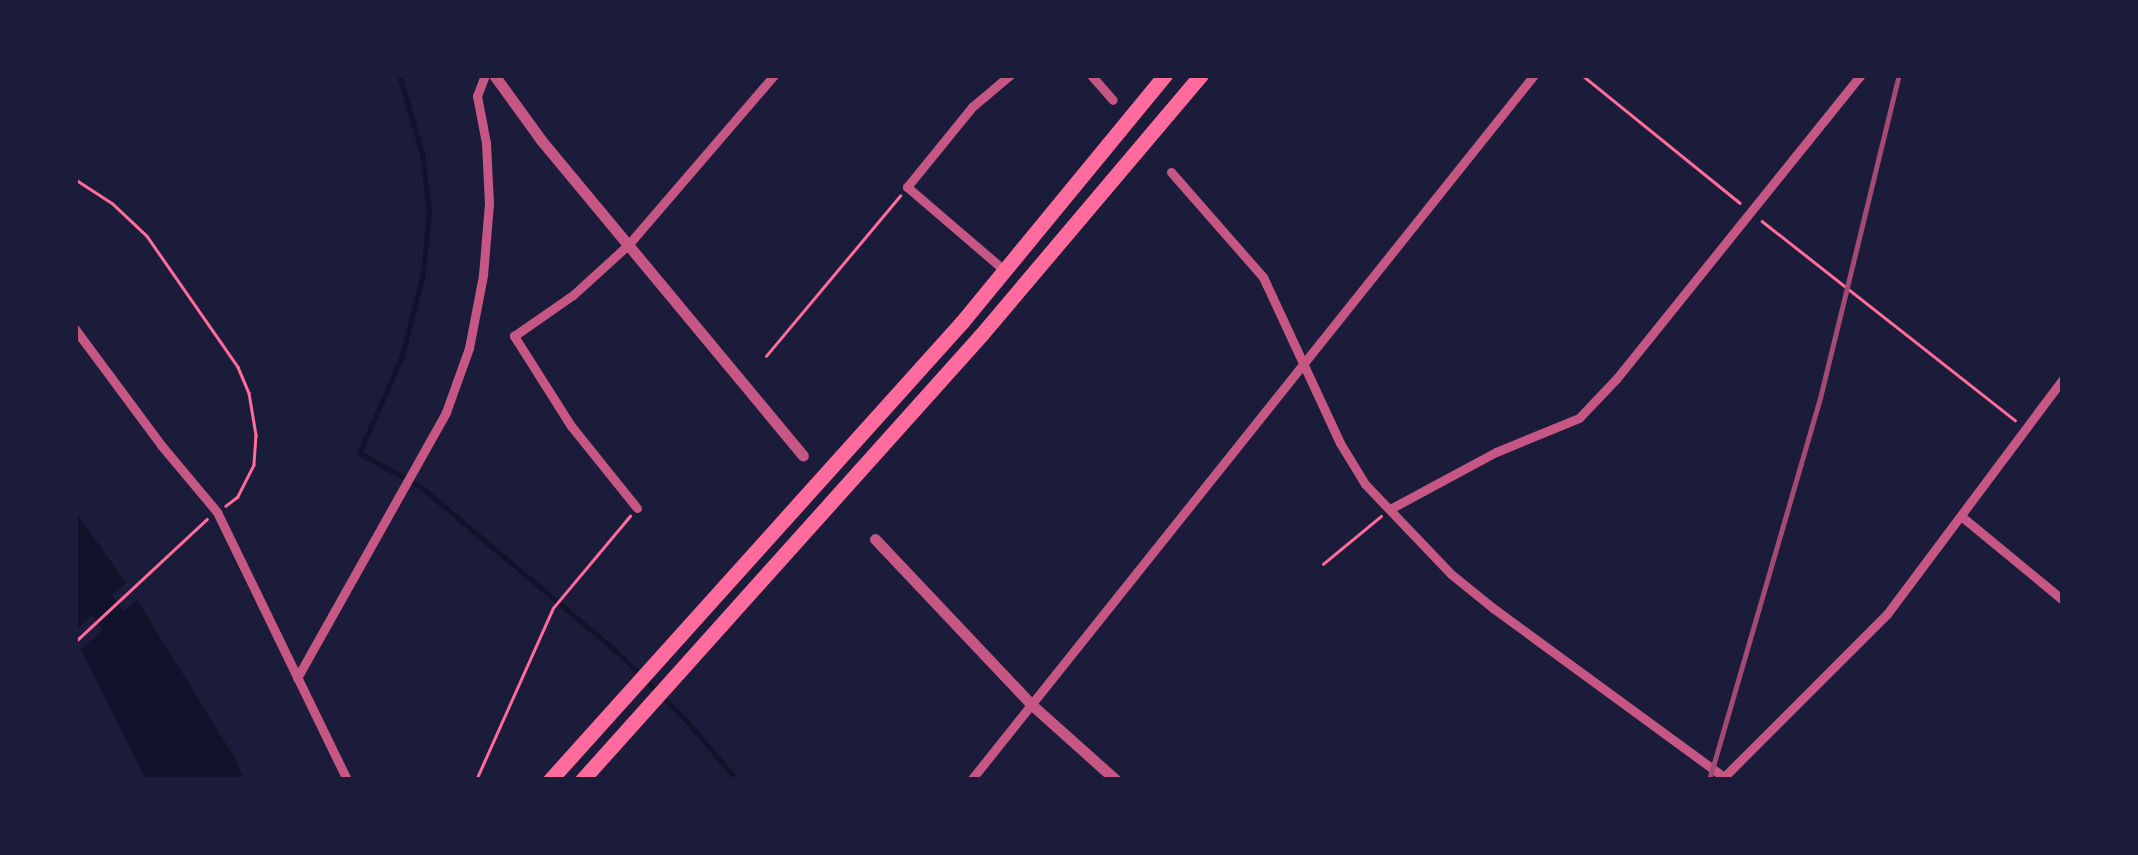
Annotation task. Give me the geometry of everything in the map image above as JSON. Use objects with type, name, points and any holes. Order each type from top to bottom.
[{"type":"highway","points":[[550,780],[1004,270],[1164,75]]},
{"type":"highway","points":[[582,780],[981,335],[1202,75]]},
{"type":"street","points":[[296,678],[446,412],[469,348],[483,275],[490,204],[486,143],[477,96],[485,75]]},
{"type":"street","points":[[494,75],[803,456]]},
{"type":"street","points":[[637,508],[571,426],[514,336],[573,294],[628,244],[774,75]]},
{"type":"street","points":[[1004,270],[908,187],[972,106],[1010,75]]},
{"type":"street","points":[[1091,75],[1112,100]]},
{"type":"street","points":[[971,780],[1534,75]]},
{"type":"street","points":[[1390,509],[1496,452],[1579,418],[1617,378],[1861,75]]},
{"type":"street","points":[[1171,172],[1263,277],[1340,444],[1365,484],[1451,574],[1722,778],[1888,614],[2063,379]]},
{"type":"street","points":[[75,329],[160,445],[217,512],[348,780]]},
{"type":"street","points":[[1961,516],[2063,600]]},
{"type":"street","points":[[875,538],[1032,704],[1116,780]]},
{"type":"path","points":[[1582,75],[2026,429]]},
{"type":"path","points":[[75,179],[112,203],[147,236],[238,367],[249,393],[256,434],[254,465],[238,497],[217,512]]},
{"type":"path","points":[[766,356],[908,187]]},
{"type":"path","points":[[476,780],[554,608],[637,508]]},
{"type":"path","points":[[1323,564],[1390,509]]},
{"type":"path","points":[[75,642],[204,522]]},
{"type":"shaded area","points":[[75,511],[126,583],[75,631]]},
{"type":"shaded area","points":[[137,600],[233,755],[244,780],[146,780],[81,649]]},
{"type":"waterway","points":[[399,75],[422,153],[429,211],[423,273],[402,356],[359,453],[421,487],[618,653],[685,719],[737,780]]},
{"type":"waterway","points":[[75,568],[134,649]]},
{"type":"railway","points":[[1709,780],[1820,398],[1899,75]]}]
